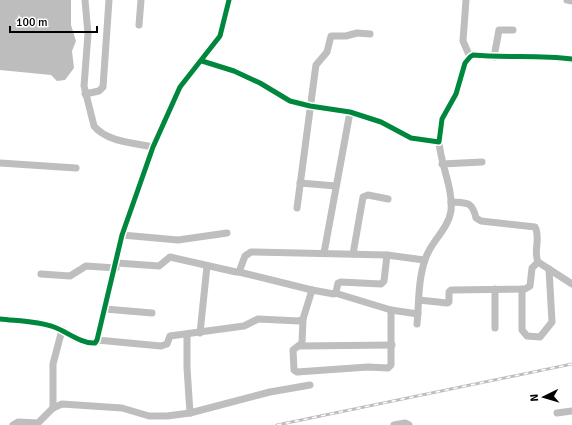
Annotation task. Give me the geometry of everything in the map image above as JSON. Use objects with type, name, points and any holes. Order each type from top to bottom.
[{"type":"street","points":[[85,0],[88,34],[85,94],[94,126],[98,131],[123,141],[153,147]]},
{"type":"street","points":[[85,94],[99,91],[103,87],[109,0]]},
{"type":"street","points":[[139,25],[141,0]]},
{"type":"street","points":[[97,340],[116,266],[122,235],[153,147],[180,87],[202,61],[220,36],[229,0]]},
{"type":"street","points":[[466,0],[463,41],[470,57]]},
{"type":"street","points":[[567,0],[572,1]]},
{"type":"street","points":[[494,57],[498,30],[513,30]]},
{"type":"street","points":[[297,208],[316,66],[327,52],[331,36],[346,36],[357,33],[370,34]]},
{"type":"street","points":[[417,324],[424,260],[434,241],[447,224],[451,202],[449,184],[442,164],[440,142],[442,119],[453,101],[465,63],[473,55],[572,59]]},
{"type":"street","points":[[202,61],[234,70],[260,83],[282,97],[310,106],[350,112],[381,122],[411,138],[440,142]]},
{"type":"street","points":[[324,253],[350,112]]},
{"type":"street","points":[[442,164],[482,162]]},
{"type":"street","points":[[0,163],[76,168]]},
{"type":"street","points":[[300,183],[336,186]]},
{"type":"street","points":[[353,254],[362,200],[365,195],[388,199]]},
{"type":"street","points":[[451,202],[469,203],[474,208],[476,218],[481,221],[535,227],[537,231],[536,255],[538,262],[548,270],[572,284]]},
{"type":"street","points":[[122,235],[178,240],[226,233]]},
{"type":"street","points":[[239,272],[245,256],[251,252],[276,254],[324,253],[387,255],[424,260]]},
{"type":"street","points":[[335,294],[338,284],[341,282],[383,284],[387,255]]},
{"type":"street","points":[[41,274],[70,276],[86,266],[159,266],[170,257],[335,294],[391,310],[418,314]]},
{"type":"street","points":[[419,300],[447,303],[449,302],[450,290],[522,289],[530,286],[532,268],[538,262]]},
{"type":"street","points":[[200,333],[207,266]]},
{"type":"street","points":[[522,289],[522,330],[527,336],[540,337],[552,322],[548,270]]},
{"type":"street","points":[[495,289],[495,328]]},
{"type":"street","points":[[300,346],[303,319],[312,290]]},
{"type":"street","points":[[105,309],[152,313]]},
{"type":"street","points":[[391,310],[392,345],[390,368],[361,368],[297,372],[294,370],[293,350],[300,346],[392,345]]},
{"type":"street","points":[[0,319],[42,324],[62,330],[87,342],[95,343],[97,340],[161,346],[166,344],[170,336],[187,335],[244,326],[254,319],[292,322],[303,319]]},
{"type":"street","points":[[53,408],[53,364],[62,330]]},
{"type":"street","points":[[187,335],[187,368],[190,413]]},
{"type":"street","points":[[13,425],[18,422],[38,423],[53,408],[62,404],[72,403],[122,408],[149,416],[190,413],[270,392],[310,385]]},
{"type":"street","points":[[557,413],[572,411]]},
{"type":"street","points":[[394,425],[405,423],[409,425]]},
{"type":"shaded area","points":[[0,0],[71,0],[71,25],[76,41],[72,51],[74,68],[65,80],[57,81],[51,75],[0,70]]},
{"type":"railway","points":[[277,425],[572,364]]},
{"type":"cycle path","points":[[0,319],[34,322],[47,325],[84,341],[95,343],[97,340],[122,235],[153,147],[180,87],[220,36],[229,0]]},
{"type":"cycle path","points":[[202,61],[234,71],[260,83],[290,101],[310,106],[350,112],[381,122],[411,138],[439,142],[442,119],[456,94],[465,63],[473,55],[572,59]]}]
